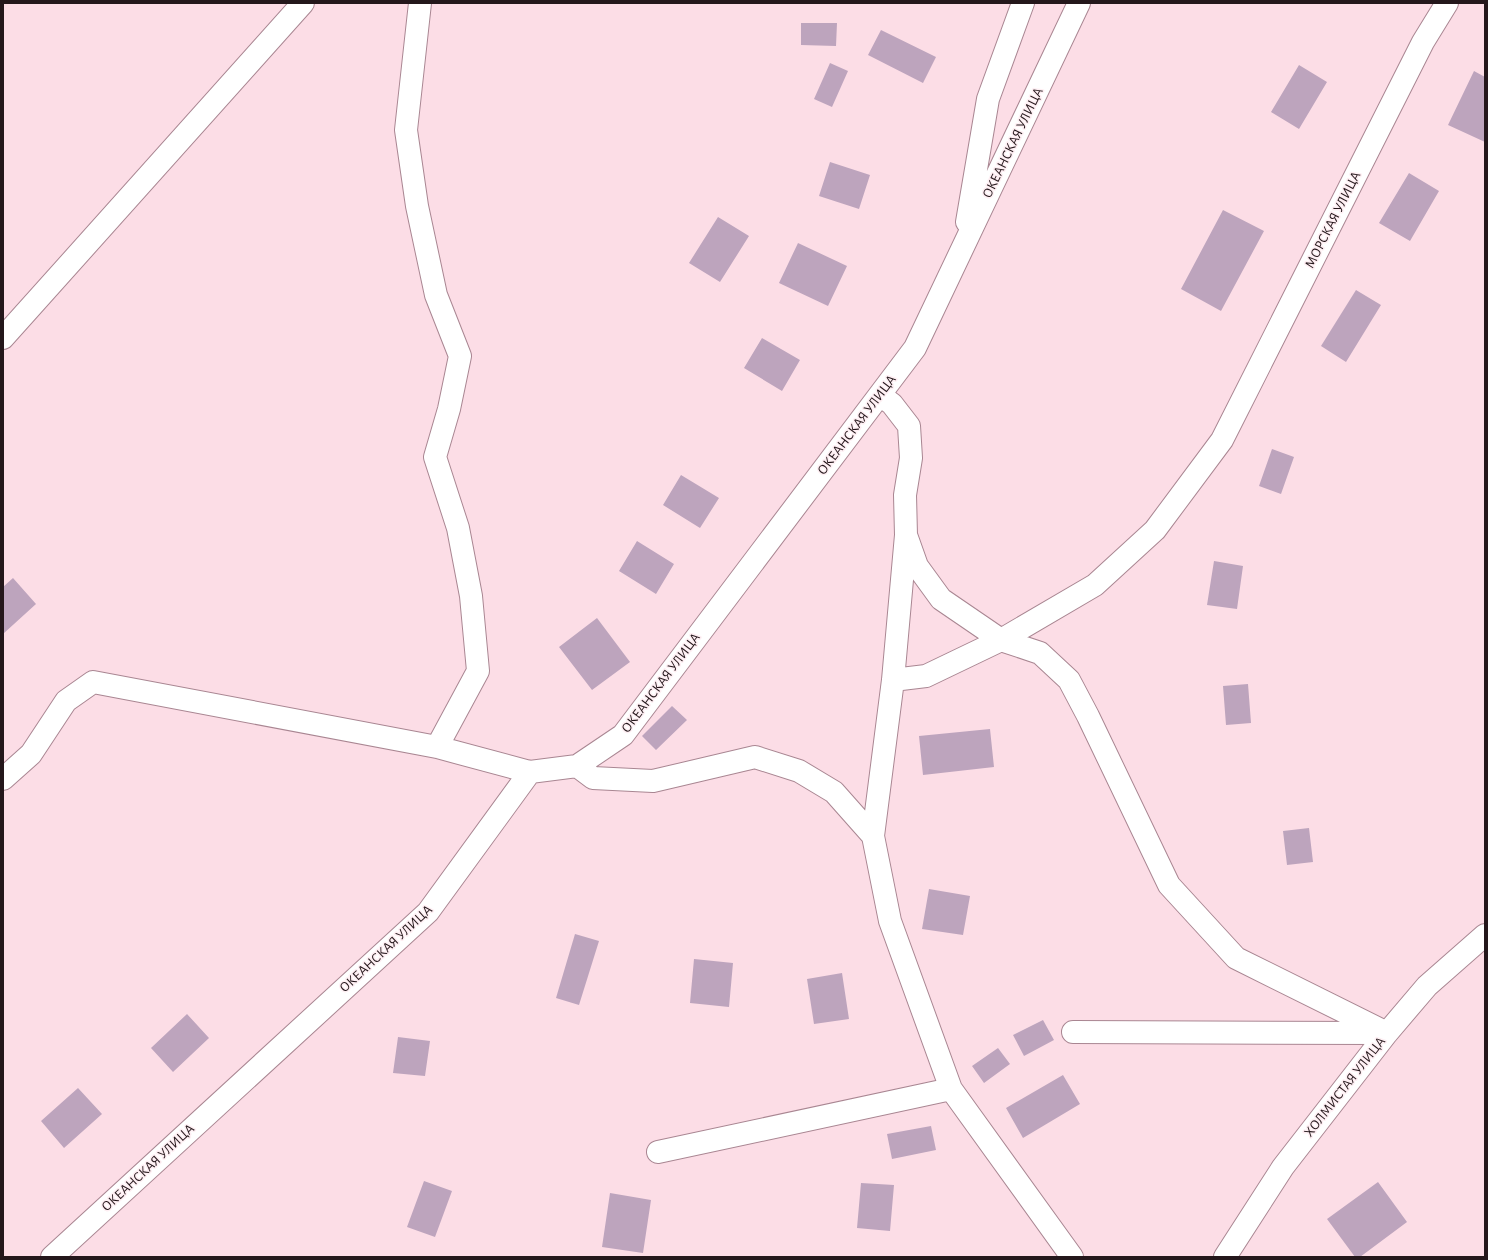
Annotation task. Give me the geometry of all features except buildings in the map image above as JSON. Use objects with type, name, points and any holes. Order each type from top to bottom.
[{"type":"street","points":[[3,338],[302,3]]},
{"type":"street","points":[[420,3],[406,130],[417,206],[436,295],[460,356],[449,409],[435,457],[458,528],[471,596],[478,671],[437,747]]},
{"type":"street","points":[[962,249],[988,99],[1023,3]]},
{"type":"street","name":"ОКЕАНСКАЯ УЛИЦА","points":[[52,1257],[428,912],[530,772],[577,766],[623,735],[915,348],[1079,3]]},
{"type":"street","name":"МОРСКАЯ УЛИЦА","points":[[893,680],[926,676],[1001,640],[1095,585],[1155,530],[1222,440],[1423,42],[1447,3]]},
{"type":"street","points":[[880,394],[892,404],[909,426],[911,458],[905,495],[906,535],[893,680],[873,836],[890,921],[950,1090],[1072,1257]]},
{"type":"street","points":[[906,535],[916,566],[941,599],[1001,640],[1040,653],[1069,680],[1088,716],[1169,885],[1236,958],[1387,1033]]},
{"type":"street","points":[[3,779],[31,754],[66,701],[93,682],[437,747],[530,772]]},
{"type":"street","points":[[577,766],[593,778],[653,781],[755,757],[799,771],[834,792],[873,836]]},
{"type":"street","name":"ХОЛМИСТАЯ УЛИЦА","points":[[1224,1257],[1283,1167],[1387,1033],[1427,986],[1485,935]]},
{"type":"street","points":[[1073,1032],[1387,1033]]},
{"type":"street","points":[[658,1152],[950,1090]]}]
